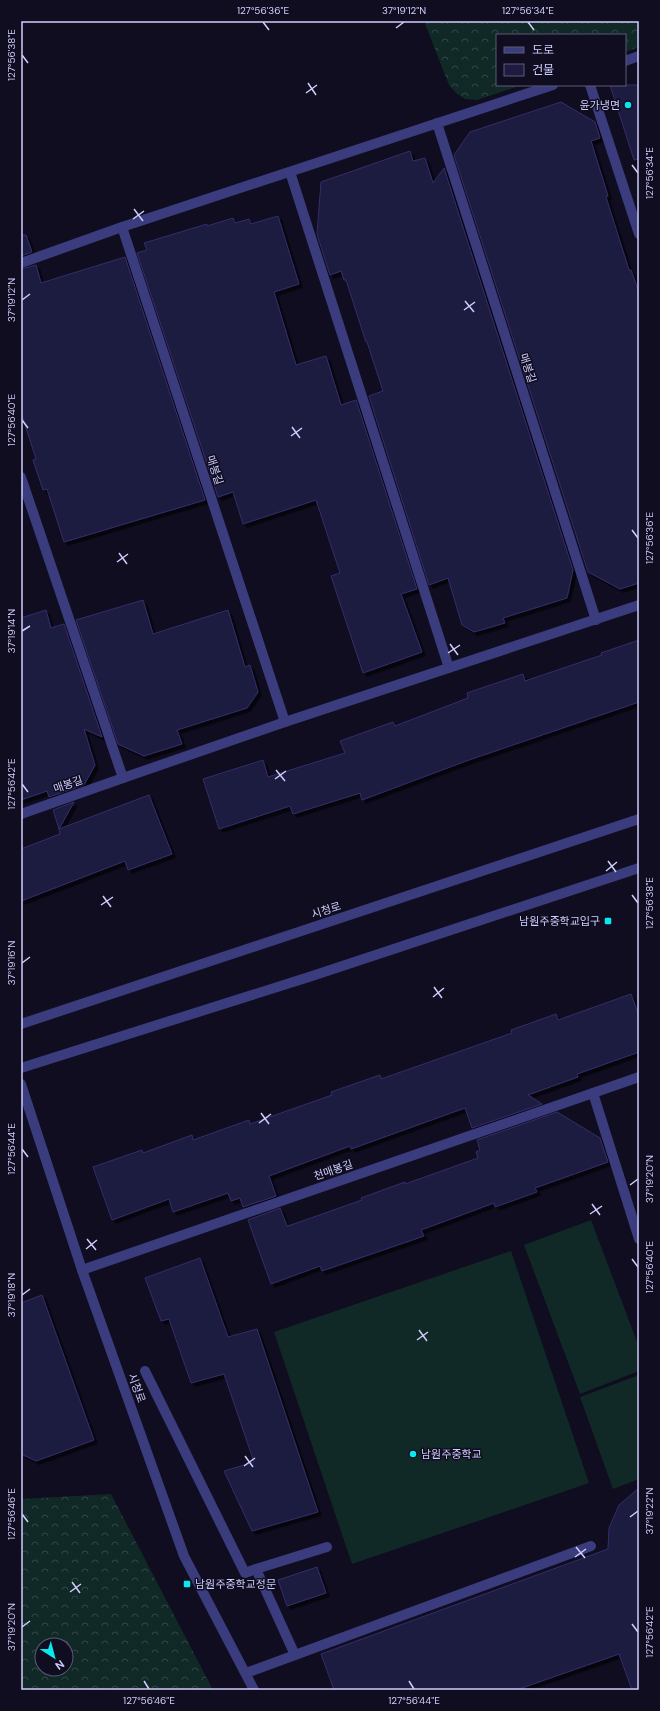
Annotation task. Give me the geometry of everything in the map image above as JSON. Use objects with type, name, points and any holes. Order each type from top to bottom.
[{"type":"street","points":[[626,61],[639,56]]},
{"type":"street","points":[[21,263],[122,227],[550,86]]},
{"type":"street","points":[[590,86],[639,234]]},
{"type":"street","name":"매봉길","points":[[437,123],[596,620]]},
{"type":"street","points":[[290,172],[449,668]]},
{"type":"street","name":"매봉길","points":[[122,227],[285,722]]},
{"type":"street","points":[[21,477],[123,778]]},
{"type":"street","name":"매봉길","points":[[21,814],[285,722],[639,606]]},
{"type":"street","name":"시청로","points":[[21,1024],[639,819]]},
{"type":"street","points":[[21,1068],[309,977],[639,868]]},
{"type":"street","name":"천매봉길","points":[[82,1270],[639,1077]]},
{"type":"street","name":"시청로","points":[[21,1084],[82,1270],[184,1556],[254,1690]]},
{"type":"street","points":[[593,1093],[639,1239]]},
{"type":"street","points":[[145,1371],[245,1573],[327,1548]]},
{"type":"street","points":[[246,1673],[591,1546]]},
{"type":"street","points":[[256,1569],[295,1655]]},
{"type":"green space","points":[[424,21],[639,21],[639,47],[626,52],[626,34],[496,34],[496,86],[519,86],[477,100],[465,99],[456,93],[449,85]]},
{"type":"green space","points":[[591,1220],[639,1347],[639,1371],[580,1394],[524,1245]]},
{"type":"green space","points":[[511,1251],[589,1483],[352,1564],[274,1332]]},
{"type":"green space","points":[[639,1375],[639,1479],[613,1489],[580,1397]]},
{"type":"green space","points":[[111,1494],[213,1690],[21,1690],[21,1499]]},
{"type":"building","name":"윤가냉면","points":[[639,85],[639,159],[634,160],[610,86]]},
{"type":"building","points":[[561,102],[595,122],[600,138],[591,141],[608,196],[606,197],[629,270],[631,270],[639,293],[639,583],[620,589],[588,572],[454,155],[470,132]]},
{"type":"building","points":[[410,151],[413,161],[425,158],[433,183],[444,168],[573,570],[567,598],[503,618],[505,623],[474,632],[462,625],[448,578],[429,585],[369,396],[383,391],[346,280],[344,280],[341,271],[330,275],[317,234],[321,182]]},
{"type":"building","points":[[278,216],[299,284],[274,292],[296,365],[326,356],[341,405],[356,400],[417,589],[401,594],[422,652],[363,673],[331,576],[340,573],[316,500],[243,524],[233,492],[218,497],[137,253],[147,250],[144,243],[207,224],[207,226],[233,218],[235,223],[249,219],[251,224]]},
{"type":"building","points":[[21,235],[26,235],[32,252],[21,256]]},
{"type":"building","points":[[125,257],[205,500],[64,542],[47,489],[43,490],[33,460],[36,459],[21,412],[21,269],[36,265],[41,283]]},
{"type":"building","points":[[143,600],[153,634],[228,610],[245,667],[250,665],[258,692],[247,708],[177,730],[182,744],[144,756],[118,744],[76,620]]},
{"type":"building","points":[[46,610],[51,628],[64,624],[102,737],[84,729],[95,765],[84,785],[49,797],[47,791],[21,800],[21,618]]},
{"type":"building","points":[[639,640],[639,702],[466,761],[362,800],[360,793],[293,814],[290,806],[219,829],[203,779],[263,760],[268,777],[345,753],[340,741],[393,722],[395,726],[468,698],[467,693],[523,674],[525,681],[602,655],[601,653]]},
{"type":"building","points":[[149,795],[172,854],[128,870],[125,861],[21,901],[21,849],[60,834],[59,829]]},
{"type":"building","points":[[74,802],[59,829],[53,810]]},
{"type":"building","points":[[631,994],[639,1016],[639,1052],[577,1074],[578,1077],[528,1095],[542,1104],[472,1128],[465,1108],[351,1149],[350,1146],[269,1176],[276,1196],[243,1207],[240,1198],[231,1201],[228,1193],[173,1212],[169,1199],[112,1220],[93,1167],[142,1150],[143,1153],[192,1135],[193,1140],[249,1120],[250,1124],[332,1095],[331,1092],[380,1075],[381,1079],[512,1033],[511,1030],[556,1014],[558,1020]]},
{"type":"building","points":[[557,1112],[600,1138],[608,1162],[535,1188],[537,1192],[495,1207],[494,1203],[421,1230],[424,1236],[322,1271],[320,1266],[271,1284],[248,1220],[280,1208],[287,1226],[291,1225],[362,1200],[361,1198],[405,1182],[405,1184],[478,1158],[476,1152],[480,1150],[477,1140]]},
{"type":"building","points":[[200,1258],[228,1337],[257,1329],[318,1512],[252,1531],[224,1471],[254,1462],[224,1374],[191,1383],[169,1319],[161,1321],[145,1278]]},
{"type":"building","points":[[42,1295],[94,1440],[36,1461],[21,1454],[21,1303]]},
{"type":"building","points":[[639,1488],[639,1690],[632,1690],[619,1654],[516,1690],[334,1690],[321,1654],[608,1549],[609,1528],[619,1505]]},
{"type":"building","points":[[317,1567],[326,1593],[287,1606],[278,1580]]},
{"type":"place","name":"윤가냉면","points":[[628,105]]},
{"type":"place","name":"남원주중학교입구","points":[[608,921]]},
{"type":"place","name":"남원주중학교","points":[[413,1454]]},
{"type":"place","name":"남원주중학교정문","points":[[187,1584]]}]
